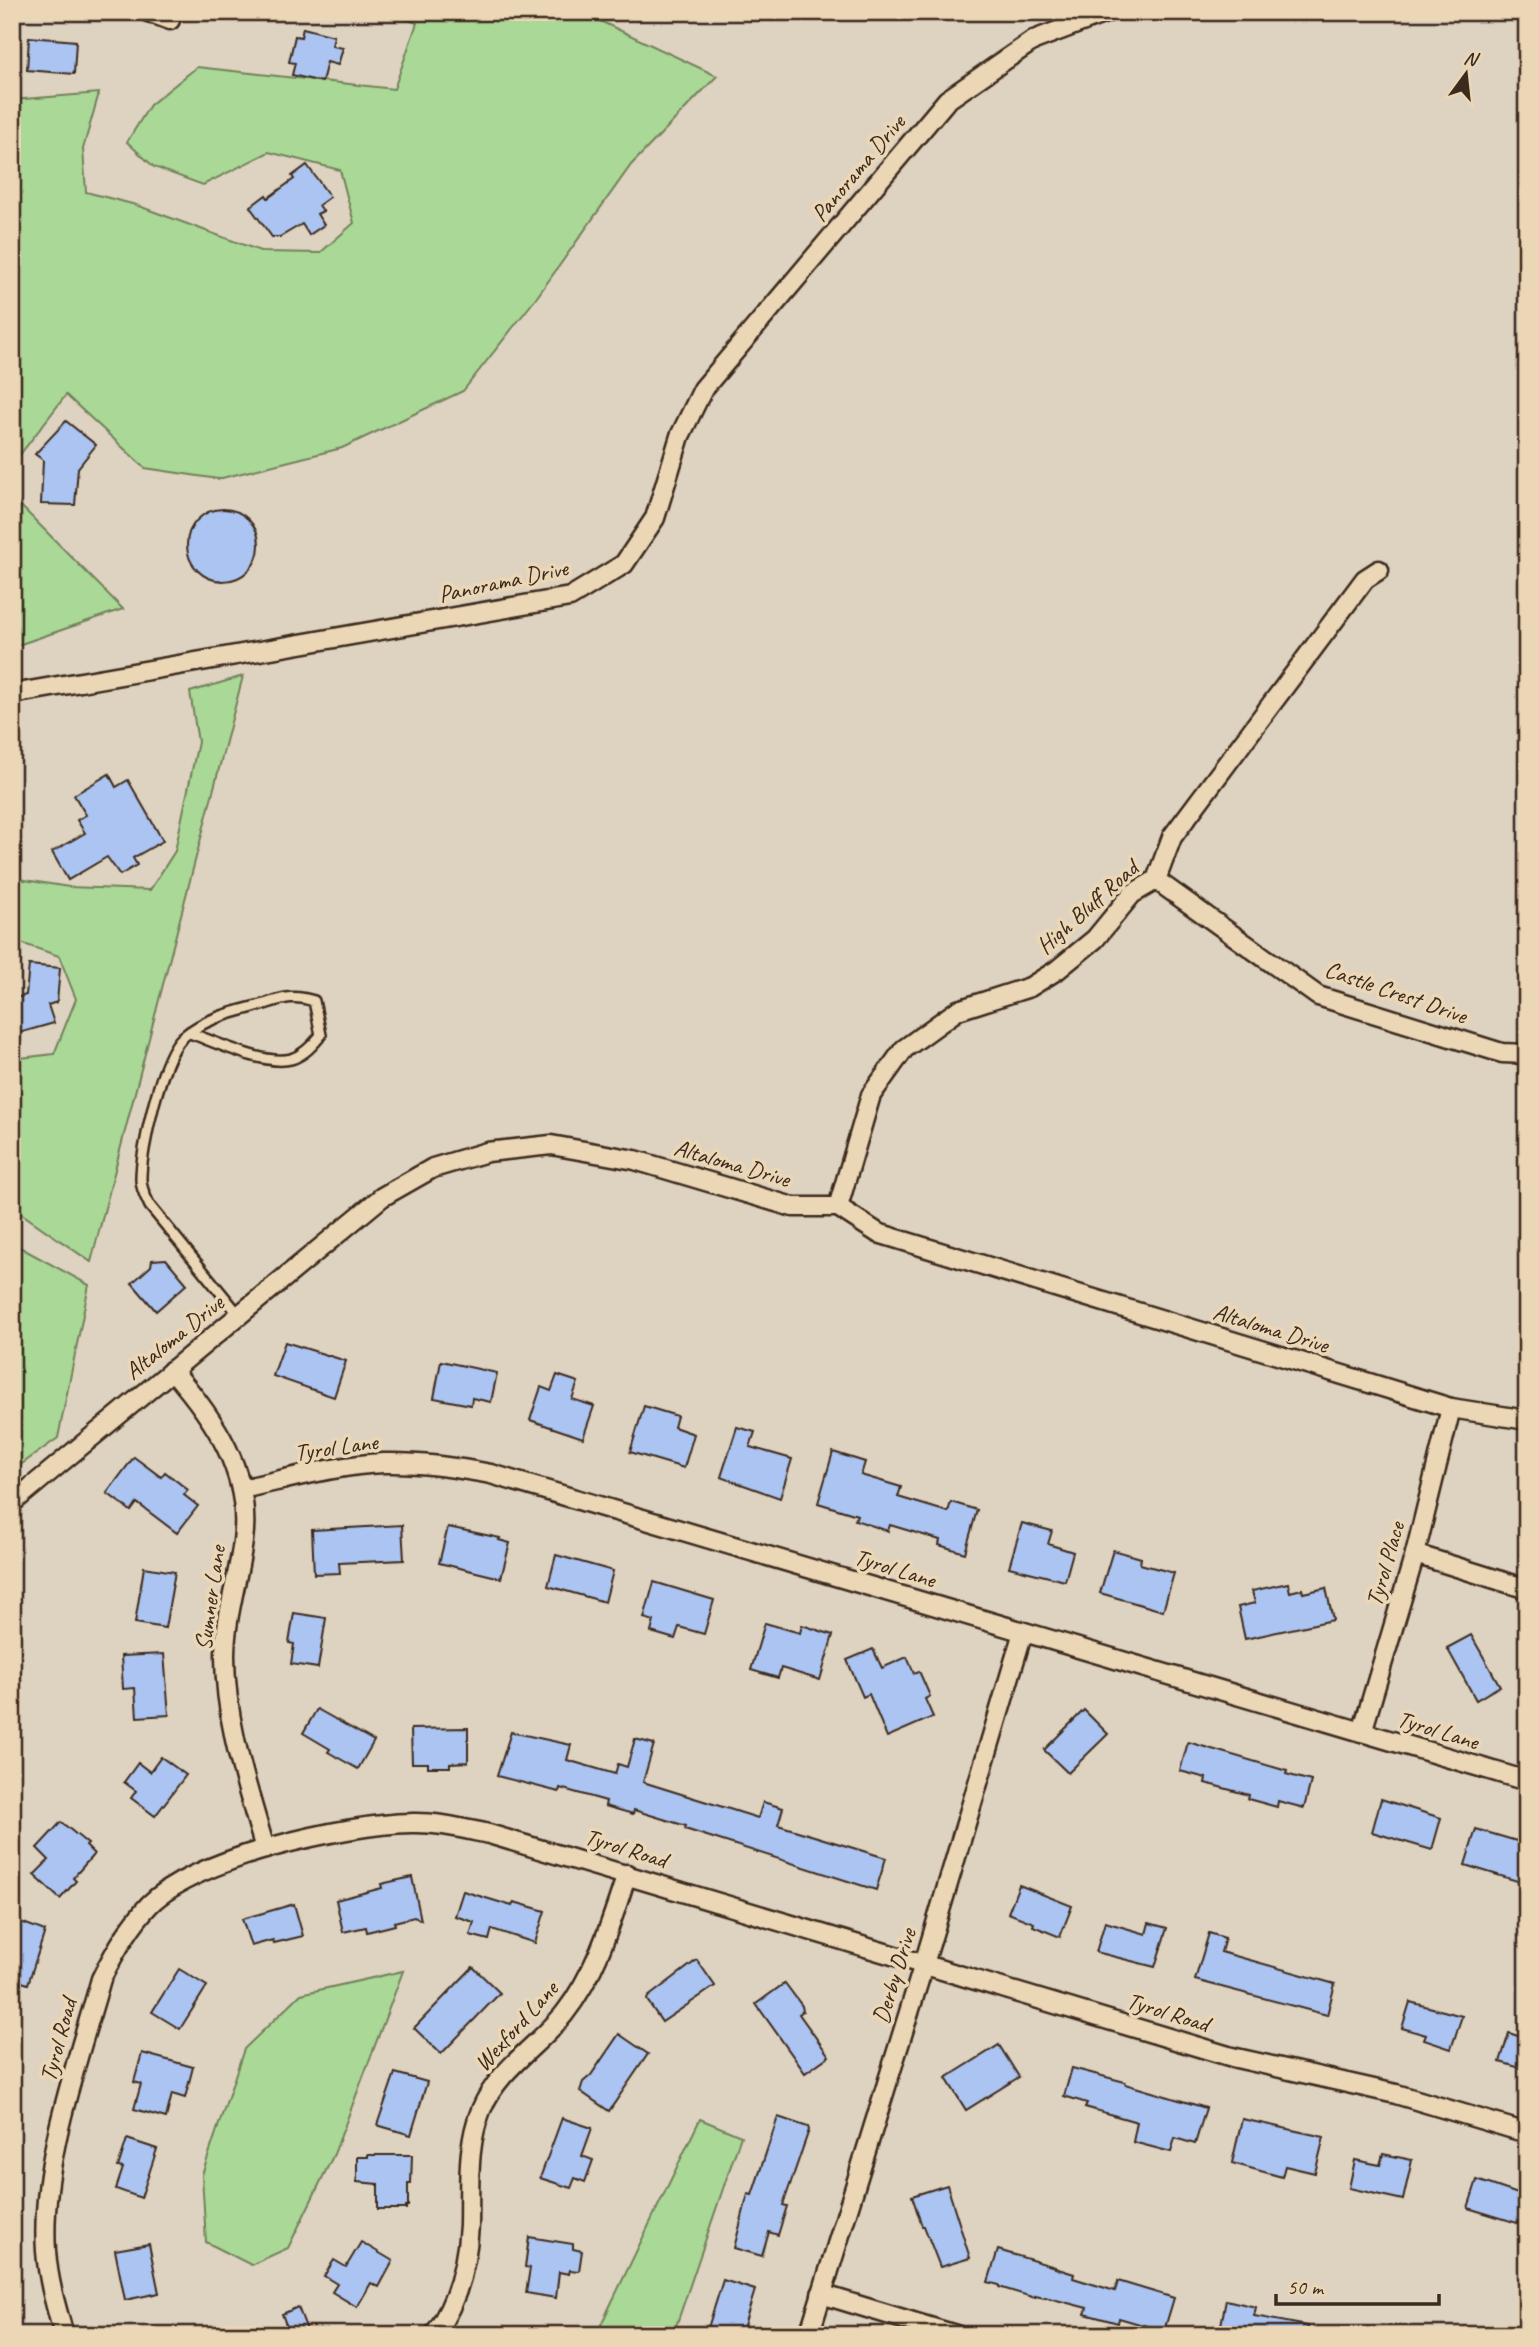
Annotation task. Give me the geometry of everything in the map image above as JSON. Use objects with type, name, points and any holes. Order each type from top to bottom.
[{"type":"street","points":[[148,12],[170,20]]},
{"type":"street","name":"Panorama Drive","points":[[12,694],[570,597],[624,564],[655,518],[680,436],[703,389],[947,100],[1034,40],[1108,12]]},
{"type":"street","name":"High Bluff Road","points":[[838,1207],[871,1095],[904,1049],[958,1010],[1030,987],[1058,970],[1095,939],[1132,894],[1156,880],[1172,837],[1364,579],[1379,570]]},
{"type":"street","name":"Castle Crest Drive","points":[[1156,880],[1318,996],[1502,1053],[1527,1054]]},
{"type":"street","name":"Altaloma Drive","points":[[12,1503],[382,1197],[433,1168],[487,1152],[551,1145],[635,1160],[793,1207],[838,1207],[878,1233],[1451,1408],[1527,1420]]},
{"type":"street","name":"Sumner Lane","points":[[172,1370],[196,1397],[224,1439],[241,1489],[245,1518],[244,1539],[225,1630],[225,1669],[237,1750],[265,1849]]},
{"type":"street","name":"Tyrol Place","points":[[1362,1732],[1415,1553],[1451,1408]]},
{"type":"street","name":"Tyrol Lane","points":[[241,1489],[312,1473],[371,1465],[417,1464],[451,1466],[528,1483],[1527,1782]]},
{"type":"street","points":[[1415,1553],[1527,1589]]},
{"type":"street","name":"Derby Drive","points":[[809,2335],[1023,1632]]},
{"type":"street","name":"Tyrol Road","points":[[64,2335],[52,2293],[46,2251],[46,2213],[60,2128],[100,1979],[128,1931],[151,1904],[191,1877],[265,1849],[341,1830],[413,1823],[489,1834],[1232,2057],[1396,2094],[1527,2133]]},
{"type":"street","name":"Wexford Lane","points":[[434,2335],[451,2306],[464,2263],[469,2223],[470,2157],[480,2112],[489,2092],[498,2081],[563,2015],[581,1989],[611,1925],[627,1874]]},
{"type":"street","points":[[821,2294],[956,2335]]},
{"type":"lane","points":[[190,1033],[271,1060],[291,1059],[311,1048],[321,1035],[314,1001],[296,995],[208,1021],[181,1038],[168,1057],[141,1156],[141,1184],[150,1206],[239,1315]]},
{"type":"green space","points":[[384,12],[581,12],[717,76],[631,165],[537,297],[463,391],[342,448],[218,479],[145,468],[66,395],[12,465],[12,100],[99,93],[83,149],[86,192],[136,205],[263,252],[320,253],[354,223],[340,170],[269,152],[203,185],[154,167],[127,142],[150,105],[197,67],[394,89],[417,23]]},
{"type":"green space","points":[[12,497],[123,609],[12,647]]},
{"type":"green space","points":[[243,676],[91,1262],[12,1207],[12,1059],[54,1054],[76,999],[59,956],[12,940],[12,878],[69,887],[150,890],[175,851],[198,742],[190,692]]},
{"type":"green space","points":[[12,1243],[89,1285],[58,1438],[12,1471]]},
{"type":"green space","points":[[403,1971],[334,2154],[288,2248],[251,2265],[206,2242],[202,2175],[244,2049],[301,1994]]},
{"type":"green space","points":[[700,2119],[741,2136],[673,2335],[596,2335]]},
{"type":"building","points":[[303,28],[334,36],[332,46],[343,48],[338,65],[327,62],[322,82],[292,75],[295,63],[289,62],[295,36],[301,37]]},
{"type":"building","points":[[29,37],[76,41],[74,74],[27,70]]},
{"type":"building","points":[[307,165],[330,197],[319,205],[323,211],[317,214],[324,225],[309,235],[302,224],[280,237],[272,237],[250,207],[294,179],[292,176]]},
{"type":"building","points":[[66,421],[96,445],[78,468],[75,505],[41,504],[43,460],[35,454]]},
{"type":"building","points":[[230,509],[249,519],[257,531],[257,559],[249,571],[237,579],[216,581],[197,571],[189,559],[187,538],[197,519],[209,511]]},
{"type":"building","points":[[109,774],[116,787],[128,780],[163,841],[133,858],[137,865],[120,875],[107,857],[68,880],[52,852],[85,833],[77,820],[86,815],[74,795]]},
{"type":"building","points":[[29,965],[60,968],[57,1002],[48,1005],[54,1023],[12,1035],[12,999],[26,995]]},
{"type":"building","points":[[166,1259],[187,1284],[156,1311],[132,1283],[151,1266],[152,1260]]},
{"type":"building","points":[[285,1342],[346,1361],[334,1397],[273,1376]]},
{"type":"building","points":[[441,1361],[497,1373],[491,1402],[472,1398],[471,1405],[434,1398]]},
{"type":"building","points":[[557,1375],[578,1382],[572,1399],[594,1406],[583,1438],[530,1420],[541,1387],[551,1391]]},
{"type":"building","points":[[644,1406],[677,1416],[674,1427],[694,1434],[684,1468],[630,1452]]},
{"type":"building","points":[[737,1427],[755,1432],[750,1447],[792,1459],[780,1498],[721,1477]]},
{"type":"building","points":[[833,1452],[865,1462],[861,1475],[901,1487],[898,1497],[948,1512],[951,1502],[977,1510],[965,1553],[939,1545],[940,1540],[890,1525],[888,1531],[855,1520],[857,1515],[818,1503]]},
{"type":"building","points":[[134,1457],[161,1477],[165,1472],[188,1490],[184,1495],[198,1506],[177,1533],[137,1503],[131,1511],[107,1493]]},
{"type":"building","points":[[1022,1523],[1052,1531],[1048,1544],[1073,1552],[1065,1581],[1009,1567]]},
{"type":"building","points":[[402,1525],[404,1560],[339,1563],[340,1573],[314,1574],[312,1530]]},
{"type":"building","points":[[448,1527],[500,1538],[499,1540],[510,1543],[501,1578],[439,1563]]},
{"type":"building","points":[[1113,1550],[1141,1558],[1140,1564],[1174,1573],[1163,1611],[1100,1593]]},
{"type":"building","points":[[556,1555],[613,1571],[605,1602],[548,1586]]},
{"type":"building","points":[[144,1567],[175,1572],[165,1628],[135,1623]]},
{"type":"building","points":[[654,1582],[714,1600],[704,1634],[679,1627],[675,1639],[651,1632],[654,1621],[644,1618]]},
{"type":"building","points":[[1288,1583],[1290,1592],[1302,1589],[1303,1593],[1326,1588],[1333,1620],[1245,1639],[1238,1607],[1255,1603],[1252,1591]]},
{"type":"building","points":[[294,1613],[326,1618],[318,1668],[291,1664],[294,1644],[289,1643]]},
{"type":"building","points":[[765,1623],[800,1633],[802,1625],[833,1635],[820,1680],[781,1668],[778,1678],[751,1670]]},
{"type":"building","points":[[1471,1635],[1500,1686],[1476,1700],[1447,1648]]},
{"type":"building","points":[[873,1649],[882,1668],[907,1657],[914,1673],[919,1671],[930,1696],[925,1699],[933,1717],[887,1737],[869,1694],[863,1697],[847,1660]]},
{"type":"building","points":[[164,1654],[169,1715],[137,1717],[135,1688],[123,1689],[121,1656]]},
{"type":"building","points":[[317,1709],[374,1741],[358,1769],[328,1752],[330,1749],[303,1733]]},
{"type":"building","points":[[1084,1710],[1108,1734],[1068,1773],[1044,1750]]},
{"type":"building","points":[[468,1728],[468,1762],[450,1763],[450,1767],[428,1767],[428,1763],[412,1763],[411,1729]]},
{"type":"building","points":[[511,1732],[571,1745],[567,1760],[615,1774],[618,1764],[627,1767],[635,1739],[654,1744],[643,1782],[758,1818],[763,1802],[783,1808],[778,1825],[886,1858],[876,1890],[685,1829],[686,1826],[634,1810],[633,1814],[605,1806],[606,1801],[560,1788],[559,1792],[497,1776]]},
{"type":"building","points":[[1188,1742],[1287,1771],[1286,1774],[1311,1781],[1304,1808],[1278,1801],[1277,1807],[1248,1799],[1249,1795],[1205,1783],[1206,1778],[1180,1771]]},
{"type":"building","points":[[161,1757],[186,1775],[155,1816],[131,1798],[136,1791],[124,1782],[138,1763],[150,1772]]},
{"type":"building","points":[[1381,1799],[1441,1818],[1432,1850],[1372,1832]]},
{"type":"building","points":[[61,1822],[88,1844],[86,1846],[94,1854],[73,1878],[76,1881],[60,1899],[34,1875],[49,1860],[37,1848]]},
{"type":"building","points":[[1476,1829],[1527,1844],[1527,1884],[1465,1865]]},
{"type":"building","points":[[412,1877],[421,1920],[414,1917],[367,1932],[366,1927],[343,1932],[336,1900],[382,1888],[381,1884]]},
{"type":"building","points":[[1019,1885],[1072,1906],[1060,1937],[1008,1913]]},
{"type":"building","points":[[463,1891],[512,1906],[514,1902],[545,1911],[535,1943],[492,1929],[489,1940],[470,1935],[474,1922],[455,1916]]},
{"type":"building","points":[[294,1904],[303,1936],[251,1946],[242,1919]]},
{"type":"building","points":[[18,1921],[45,1931],[28,1984],[12,1979],[12,1937]]},
{"type":"building","points":[[1105,1922],[1146,1934],[1149,1923],[1167,1928],[1155,1967],[1096,1952]]},
{"type":"building","points":[[1209,1933],[1225,1938],[1221,1952],[1335,1984],[1327,2015],[1195,1980]]},
{"type":"building","points":[[697,1960],[715,1986],[662,2022],[647,2000],[648,1997]]},
{"type":"building","points":[[473,1967],[500,1993],[441,2054],[414,2028]]},
{"type":"building","points":[[179,1969],[207,1986],[180,2029],[152,2012]]},
{"type":"building","points":[[785,1983],[802,2006],[803,2011],[799,2014],[829,2056],[805,2073],[756,2004]]},
{"type":"building","points":[[1410,2002],[1462,2016],[1451,2049],[1424,2040],[1426,2035],[1402,2028]]},
{"type":"building","points":[[1509,2033],[1527,2039],[1527,2070],[1500,2062]]},
{"type":"building","points":[[619,2034],[648,2054],[609,2111],[580,2091],[583,2082],[591,2075]]},
{"type":"building","points":[[999,2045],[1019,2077],[966,2110],[946,2078]]},
{"type":"building","points":[[142,2053],[193,2067],[185,2098],[172,2094],[166,2118],[134,2109],[141,2084],[134,2082]]},
{"type":"building","points":[[1072,2068],[1206,2108],[1195,2144],[1175,2138],[1171,2152],[1133,2142],[1137,2122],[1085,2107],[1087,2103],[1064,2096]]},
{"type":"building","points":[[395,2073],[427,2082],[411,2135],[377,2125]]},
{"type":"building","points":[[778,2117],[808,2127],[809,2130],[783,2205],[787,2206],[778,2235],[769,2232],[762,2256],[734,2248],[748,2194],[752,2195]]},
{"type":"building","points":[[562,2118],[592,2128],[582,2156],[593,2160],[585,2182],[575,2178],[571,2188],[540,2178]]},
{"type":"building","points":[[1242,2119],[1324,2137],[1315,2173],[1285,2166],[1282,2177],[1232,2163]]},
{"type":"building","points":[[127,2139],[157,2149],[141,2198],[116,2189],[123,2168],[118,2167]]},
{"type":"building","points":[[1383,2154],[1412,2160],[1403,2200],[1349,2188],[1355,2160],[1380,2165]]},
{"type":"building","points":[[412,2155],[411,2184],[408,2184],[406,2209],[378,2209],[378,2184],[357,2182],[357,2157]]},
{"type":"building","points":[[1477,2180],[1527,2197],[1527,2226],[1468,2208]]},
{"type":"building","points":[[947,2185],[970,2258],[940,2267],[912,2196]]},
{"type":"building","points":[[529,2237],[573,2244],[573,2249],[582,2251],[579,2271],[570,2270],[569,2274],[559,2272],[556,2298],[526,2293],[530,2268],[525,2267]]},
{"type":"building","points":[[361,2242],[393,2261],[379,2287],[371,2283],[357,2307],[332,2292],[337,2284],[324,2276],[334,2260],[346,2267]]},
{"type":"building","points":[[149,2244],[159,2293],[125,2300],[115,2250]]},
{"type":"building","points":[[998,2250],[1055,2267],[1074,2274],[1073,2278],[1115,2291],[1118,2281],[1174,2298],[1164,2331],[1119,2318],[1118,2323],[1085,2314],[1087,2308],[1045,2297],[1035,2298],[988,2282]]},
{"type":"building","points":[[723,2280],[755,2290],[741,2335],[721,2335],[707,2331]]},
{"type":"building","points":[[1226,2300],[1256,2307],[1254,2316],[1308,2326],[1307,2335],[1219,2335]]},
{"type":"building","points":[[298,2307],[309,2335],[290,2335],[282,2314]]}]
